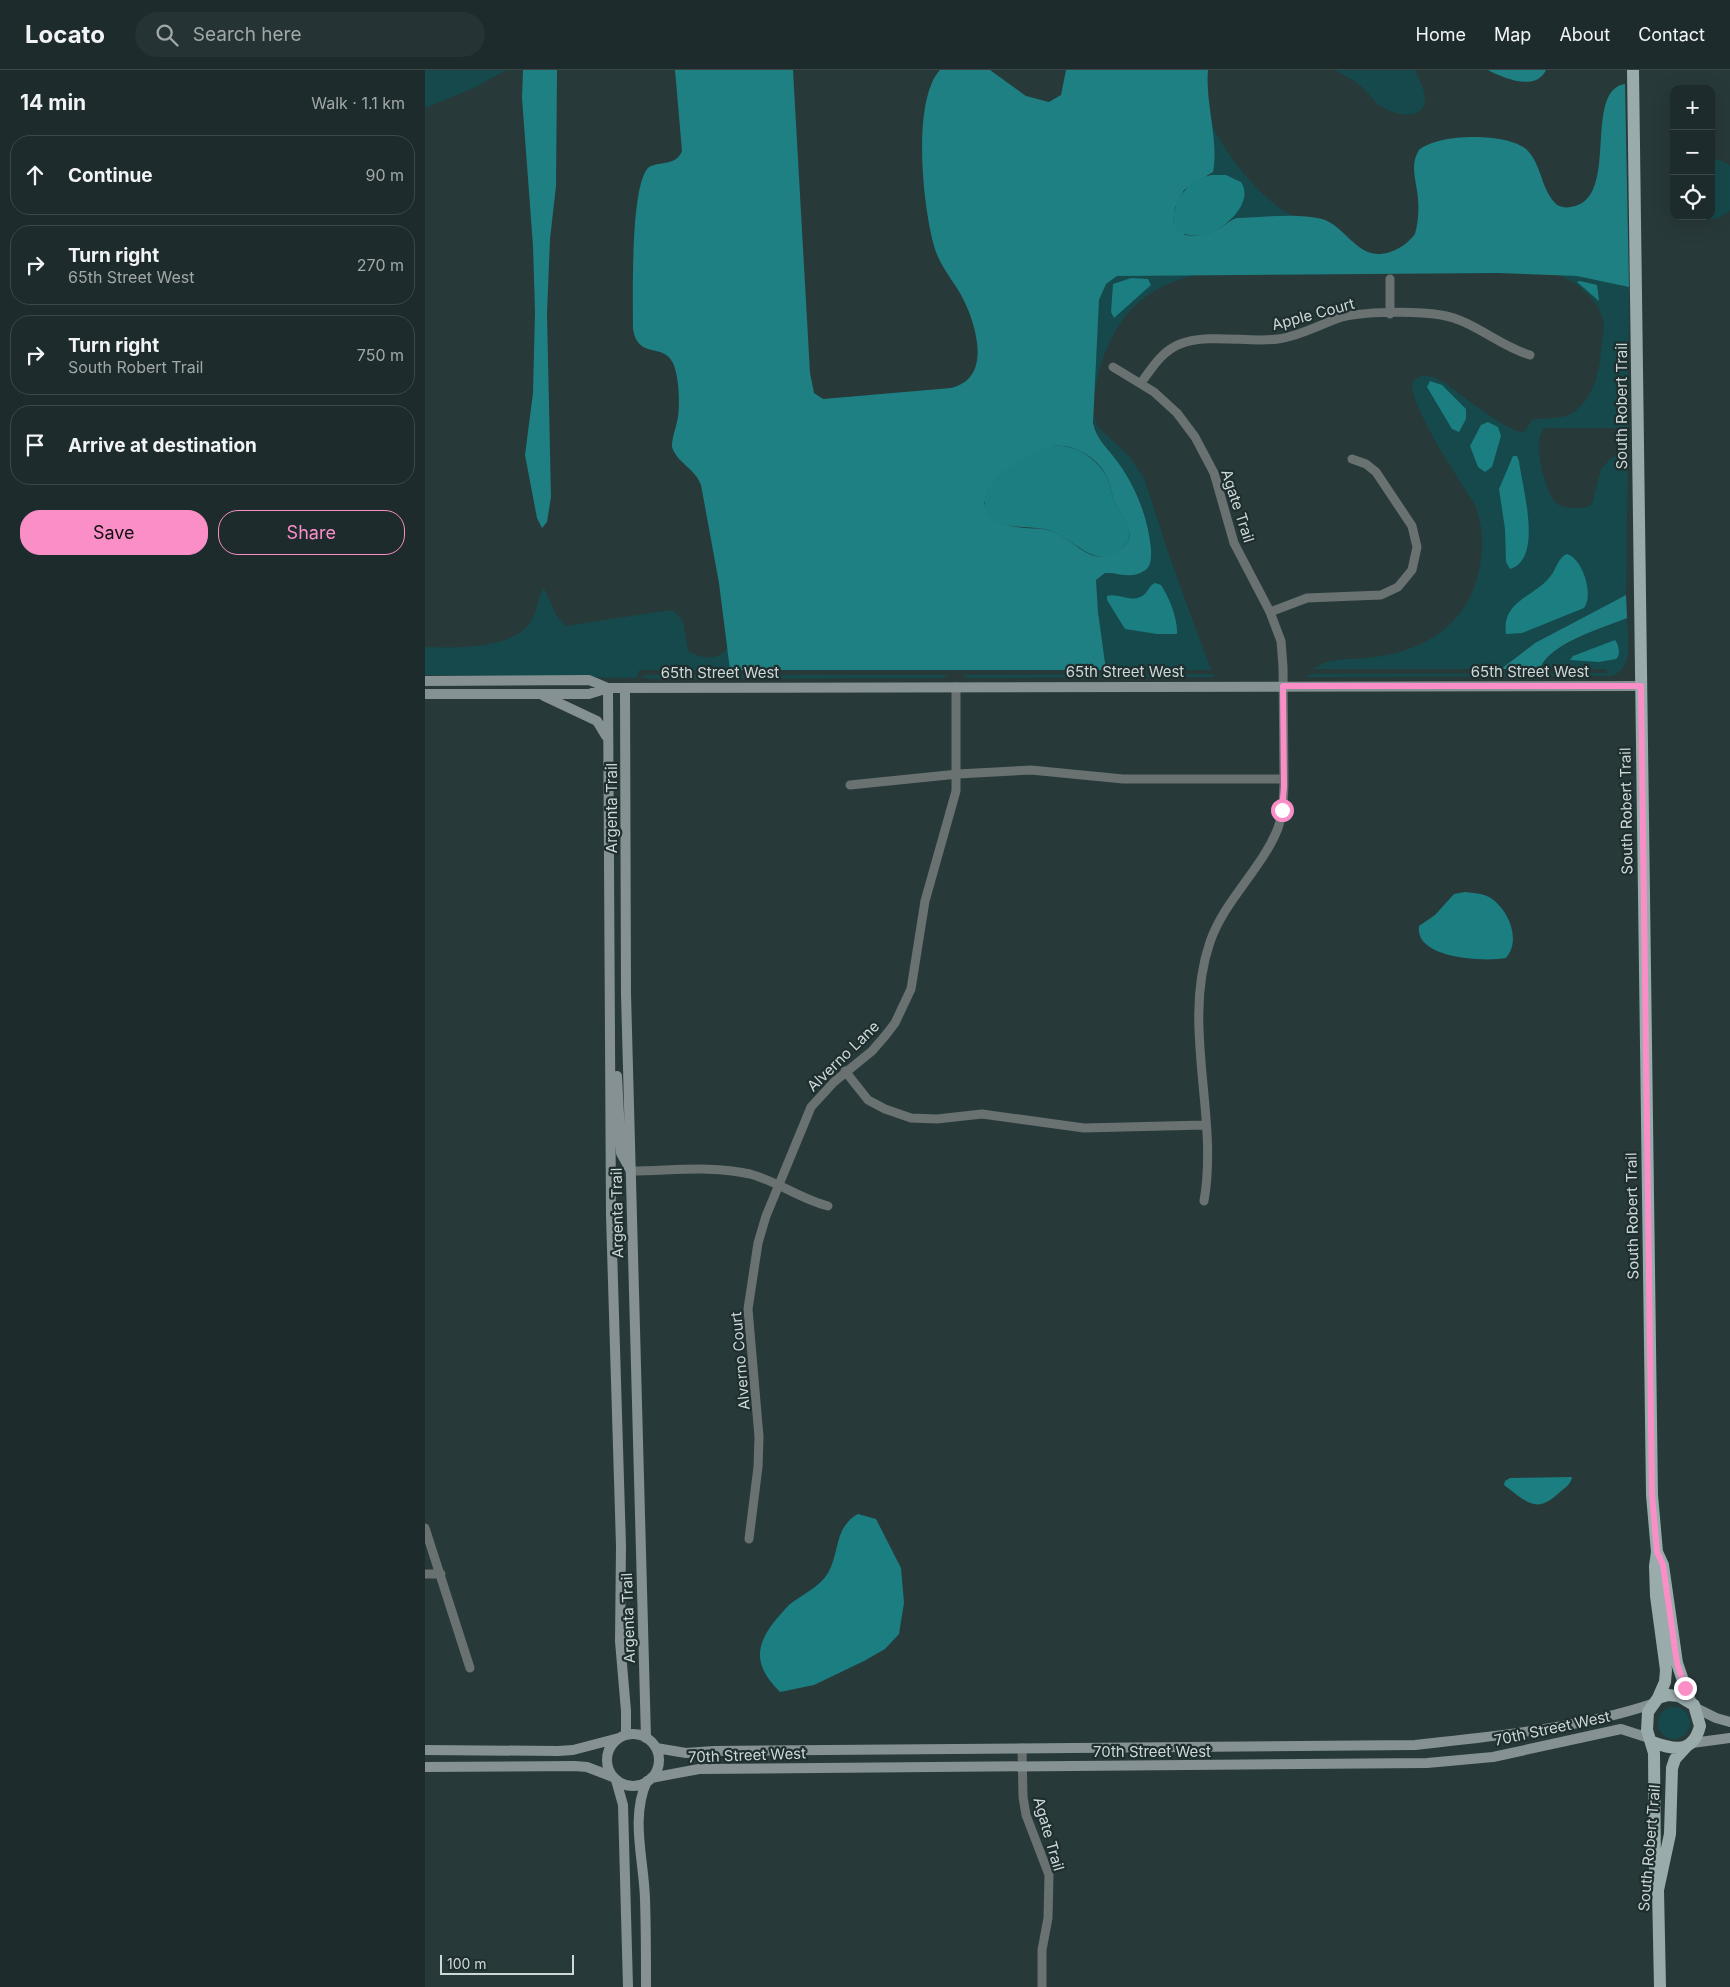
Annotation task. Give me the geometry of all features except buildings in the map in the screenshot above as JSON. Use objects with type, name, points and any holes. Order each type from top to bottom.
[{"type":"main road","name":"South Robert Trail","points":[[1633,70],[1652,1475],[1657,1552],[1655,1566],[1656,1596],[1666,1670],[1665,1682],[1655,1701]]},
{"type":"main road","name":"South Robert Trail","points":[[1657,1552],[1663,1565],[1677,1663],[1693,1705]]},
{"type":"main road","points":[[1651,1740],[1671,1749],[1689,1744],[1700,1726],[1693,1705],[1673,1695],[1655,1701],[1646,1719],[1651,1740],[1656,1805],[1655,1871],[1658,1890]]},
{"type":"main road","name":"South Robert Trail","points":[[1660,1987],[1658,1890],[1669,1834],[1672,1768],[1675,1759],[1689,1744]]},
{"type":"street","points":[[1390,314],[1391,279]]},
{"type":"street","name":"Apple Court","points":[[1141,384],[1164,354],[1184,343],[1195,341],[1278,339],[1347,316],[1431,314],[1450,317],[1506,346],[1530,355]]},
{"type":"street","name":"Agate Trail","points":[[1113,367],[1141,384],[1172,407],[1199,443],[1217,481],[1237,550],[1270,612],[1281,646],[1284,779],[1282,810],[1276,832],[1264,854],[1229,902],[1218,922],[1205,959],[1199,1006],[1205,1125],[1209,1161],[1204,1202]]},
{"type":"street","points":[[1270,612],[1307,598],[1381,596],[1398,587],[1412,570],[1417,546],[1411,526],[1376,472],[1366,464],[1353,459]]},
{"type":"street","name":"65th Street West","points":[[425,681],[589,680],[608,688]]},
{"type":"street","name":"65th Street West","points":[[425,694],[589,694],[608,688],[1641,686]]},
{"type":"street","name":"Alverno Lane","points":[[779,1185],[811,1107],[845,1071],[872,1051],[895,1023],[911,989],[925,901],[950,818],[957,774],[956,687]]},
{"type":"street","name":"Argenta Trail","points":[[608,688],[611,1216],[621,1546],[620,1641],[626,1711],[622,1736]]},
{"type":"street","name":"Argenta Trail","points":[[625,688],[626,985],[647,1738]]},
{"type":"street","points":[[539,694],[599,723],[604,731],[607,745]]},
{"type":"street","points":[[850,785],[957,774],[1031,770],[1123,779],[1284,779]]},
{"type":"street","points":[[610,1036],[617,1062],[621,1153],[631,1171],[728,1170],[751,1175],[779,1185],[803,1198],[827,1206]]},
{"type":"street","points":[[845,1071],[868,1100],[885,1109],[911,1118],[937,1119],[982,1114],[1084,1128],[1205,1125]]},
{"type":"street","name":"Alverno Court","points":[[749,1539],[759,1451],[757,1399],[748,1322],[749,1293],[761,1230],[779,1185]]},
{"type":"street","points":[[425,1528],[470,1668]]},
{"type":"street","points":[[425,1574],[441,1574]]},
{"type":"street","name":"70th Street West","points":[[656,1748],[696,1754],[714,1752],[1022,1748],[1415,1745],[1506,1735],[1566,1725],[1655,1701]]},
{"type":"street","points":[[1693,1705],[1716,1718],[1730,1722]]},
{"type":"street","name":"70th Street West","points":[[649,1780],[699,1769],[1427,1763],[1493,1757],[1621,1729],[1651,1740]]},
{"type":"street","points":[[425,1750],[558,1751],[573,1750],[634,1734],[647,1738],[656,1748],[658,1765],[640,1796],[637,1812],[645,1898],[647,1987]]},
{"type":"street","points":[[622,1736],[608,1750],[607,1766],[615,1779],[624,1810],[628,1987]]},
{"type":"street","points":[[1689,1744],[1730,1738]]},
{"type":"street","name":"Agate Trail","points":[[1022,1748],[1023,1797],[1026,1816],[1049,1875],[1048,1918],[1042,1950],[1042,1987]]},
{"type":"street","points":[[425,1767],[575,1766],[587,1767],[633,1786],[649,1780]]},
{"type":"shaded area","points":[[425,70],[512,70],[504,71],[476,87],[425,108]]},
{"type":"shaded area","points":[[523,70],[557,70],[556,186],[550,239],[547,314],[551,497],[547,522],[542,528],[537,518],[525,455],[533,393],[535,312],[533,246],[522,98]]},
{"type":"shaded area","points":[[675,70],[793,70],[810,373],[814,393],[823,399],[951,388],[963,383],[971,375],[976,365],[978,353],[974,328],[963,298],[936,252],[927,211],[922,158],[925,106],[931,85],[940,70],[990,70],[1026,96],[1049,102],[1061,95],[1066,70],[1208,70],[1208,95],[1214,147],[1213,172],[1184,190],[1175,208],[1173,223],[1185,235],[1194,236],[1212,232],[1237,218],[1313,217],[1331,223],[1361,249],[1379,254],[1397,249],[1415,234],[1418,208],[1414,162],[1419,150],[1428,144],[1442,140],[1474,137],[1491,138],[1506,140],[1519,145],[1533,157],[1548,192],[1557,205],[1572,207],[1588,198],[1595,183],[1599,164],[1602,122],[1606,104],[1613,91],[1625,84],[1629,287],[1577,276],[1497,273],[1117,276],[1106,284],[1099,300],[1093,423],[1100,440],[1131,483],[1141,504],[1150,537],[1151,556],[1148,568],[1137,574],[1105,573],[1096,580],[1098,612],[1106,670],[730,670],[719,583],[701,485],[695,474],[674,453],[672,447],[679,404],[678,382],[675,369],[669,357],[663,353],[645,348],[640,344],[635,338],[633,328],[633,269],[638,195],[643,177],[649,167],[672,161],[682,151]],"holes":[[[1054,446],[1078,450],[1092,458],[1107,477],[1115,503],[1129,530],[1127,542],[1111,555],[1101,557],[1091,555],[1053,532],[1000,523],[988,512],[984,503],[996,479],[1027,458]]]},
{"type":"shaded area","points":[[1335,70],[1415,70],[1424,92],[1425,100],[1423,107],[1415,114],[1389,111],[1378,104],[1367,91]]},
{"type":"shaded area","points":[[1488,70],[1546,70],[1541,77],[1527,82],[1510,79]]},
{"type":"shaded area","points":[[1210,122],[1225,148],[1246,176],[1271,201],[1296,217],[1231,219],[1242,201],[1243,187],[1232,178],[1211,175],[1214,161]]},
{"type":"shaded area","points":[[1715,160],[1723,161],[1730,166],[1730,210],[1719,218],[1715,218]]},
{"type":"shaded area","points":[[1211,175],[1226,175],[1241,182],[1244,189],[1242,205],[1231,219],[1218,230],[1195,236],[1180,233],[1173,223],[1179,199],[1189,186]]},
{"type":"shaded area","points":[[1202,274],[1177,281],[1156,290],[1138,303],[1124,318],[1112,336],[1104,357],[1097,379],[1093,404],[1097,314],[1099,301],[1105,285],[1115,277],[1122,275]]},
{"type":"shaded area","points":[[1555,274],[1581,276],[1629,287],[1628,428],[1545,428],[1539,442],[1541,465],[1547,487],[1557,504],[1568,508],[1583,508],[1592,504],[1601,469],[1611,458],[1628,453],[1626,595],[1535,643],[1501,669],[1313,669],[1326,662],[1368,658],[1403,651],[1419,645],[1434,636],[1460,614],[1476,582],[1481,562],[1482,532],[1478,512],[1427,426],[1414,395],[1412,383],[1418,377],[1433,377],[1494,418],[1520,432],[1525,431],[1532,420],[1570,415],[1574,412],[1588,397],[1596,379],[1604,322],[1601,312],[1585,291],[1570,280]]},
{"type":"shaded area","points":[[1131,278],[1148,279],[1151,285],[1114,318],[1111,312],[1113,284]]},
{"type":"shaded area","points":[[1577,282],[1597,285],[1599,301]]},
{"type":"shaded area","points":[[1430,381],[1442,385],[1466,409],[1466,419],[1459,432],[1452,429],[1427,387]]},
{"type":"shaded area","points":[[1093,413],[1098,427],[1129,456],[1144,478],[1171,561],[1211,670],[1106,670],[1098,612],[1096,580],[1105,573],[1133,575],[1151,560],[1151,549],[1145,518],[1138,497],[1124,471],[1101,440],[1094,423]]},
{"type":"shaded area","points":[[1488,422],[1498,427],[1501,436],[1492,467],[1485,472],[1478,467],[1470,446],[1481,425]]},
{"type":"shaded area","points":[[1054,446],[1078,450],[1092,459],[1104,472],[1116,505],[1129,531],[1128,541],[1118,552],[1109,556],[1099,557],[1090,554],[1051,531],[998,523],[990,517],[985,509],[985,496],[996,479],[1004,471],[1034,453]]},
{"type":"shaded area","points":[[1513,456],[1517,456],[1519,461],[1529,537],[1526,552],[1520,563],[1510,569],[1506,562],[1505,529],[1499,489]]},
{"type":"shaded area","points":[[1567,554],[1578,563],[1585,578],[1588,595],[1584,608],[1522,633],[1506,634],[1508,614],[1513,607],[1542,585],[1549,578],[1561,558]]},
{"type":"shaded area","points":[[1155,583],[1161,585],[1170,602],[1176,622],[1177,634],[1157,634],[1125,629],[1107,600],[1107,596],[1111,595],[1132,599],[1140,597]]},
{"type":"shaded area","points":[[544,588],[556,615],[566,626],[663,611],[674,611],[683,621],[688,650],[698,656],[709,658],[720,655],[728,647],[730,670],[639,670],[637,678],[425,675],[425,647],[465,647],[496,643],[509,638],[521,632],[529,624],[534,616]]},
{"type":"shaded area","points":[[1626,595],[1627,618],[1565,644],[1545,660],[1540,669],[1501,669],[1535,643]]},
{"type":"shaded area","points":[[1627,618],[1627,660],[1619,673],[1611,676],[1306,677],[1310,674],[1607,673],[1607,669],[1540,669],[1554,651],[1578,637]]},
{"type":"shaded area","points":[[1615,640],[1619,650],[1619,655],[1616,659],[1599,662],[1570,660],[1573,656]]},
{"type":"shaded area","points":[[1213,674],[1214,677],[969,678],[963,675]]},
{"type":"shaded area","points":[[643,675],[948,675],[942,678],[656,679],[644,678]]},
{"type":"shaded area","points":[[1465,892],[1489,897],[1496,902],[1507,916],[1511,925],[1513,942],[1511,951],[1506,958],[1483,959],[1453,956],[1439,952],[1420,937],[1419,926],[1435,915],[1454,894]]},
{"type":"shaded area","points":[[1572,1477],[1571,1482],[1552,1499],[1538,1504],[1525,1501],[1504,1485],[1505,1481],[1510,1478]]},
{"type":"shaded area","points":[[858,1514],[876,1519],[901,1568],[904,1603],[899,1634],[885,1649],[864,1661],[814,1685],[780,1692],[766,1675],[762,1666],[760,1650],[763,1641],[774,1622],[789,1605],[825,1578],[832,1565],[841,1533],[850,1519]]},
{"type":"shaded area","points":[[1674,1707],[1686,1711],[1690,1723],[1686,1735],[1674,1739],[1662,1735],[1658,1723],[1662,1711]]},
{"type":"route","points":[[1282,810],[1284,796],[1283,686],[1641,686],[1652,1495],[1657,1552],[1663,1565],[1677,1663],[1685,1688]]}]
